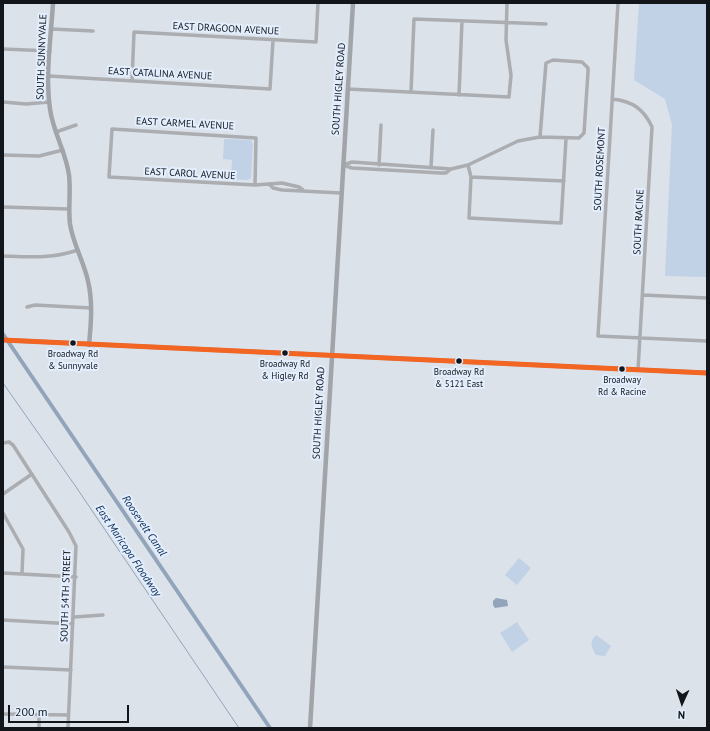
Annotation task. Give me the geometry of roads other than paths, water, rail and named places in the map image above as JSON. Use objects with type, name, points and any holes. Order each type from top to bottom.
[{"type":"main road","name":"SOUTH SUNNYVALE","points":[[53,3],[49,102],[69,177],[69,209],[72,234],[88,282],[91,308],[90,345]]},
{"type":"main road","name":"SOUTH HIGLEY ROAD","points":[[310,728],[353,3]]},
{"type":"main road","points":[[3,340],[707,373]]},
{"type":"street","name":"EAST DRAGOON AVENUE","points":[[132,81],[134,32],[316,42],[318,3]]},
{"type":"street","points":[[348,89],[509,97],[511,75],[506,40],[507,3]]},
{"type":"street","name":"SOUTH ROSEMONT","points":[[618,3],[598,336],[640,338]]},
{"type":"street","points":[[411,92],[414,20],[546,24]]},
{"type":"street","points":[[459,95],[462,21]]},
{"type":"street","points":[[52,29],[93,32]]},
{"type":"street","name":"EAST CATALINA AVENUE","points":[[49,76],[270,89],[273,40]]},
{"type":"street","points":[[3,49],[50,51]]},
{"type":"street","points":[[343,165],[352,162],[431,166],[451,169],[468,165],[518,141],[540,137],[576,140],[583,136],[584,133],[588,68],[582,62],[552,60],[545,66],[540,137]]},
{"type":"street","name":"SOUTH RACINE","points":[[612,100],[623,100],[635,105],[642,111],[652,127],[638,370]]},
{"type":"street","points":[[3,102],[26,104],[49,102]]},
{"type":"street","points":[[379,170],[381,125]]},
{"type":"street","points":[[56,132],[76,126]]},
{"type":"street","name":"EAST CARMEL AVENUE","points":[[110,177],[112,129],[256,138],[255,185]]},
{"type":"street","points":[[431,172],[433,130]]},
{"type":"street","points":[[468,165],[471,177],[469,218],[561,223],[566,139]]},
{"type":"street","points":[[3,155],[39,156],[63,150]]},
{"type":"street","points":[[343,165],[352,168],[446,173],[451,169]]},
{"type":"street","name":"EAST CAROL AVENUE","points":[[110,177],[255,185],[282,183],[299,187],[303,190]]},
{"type":"street","points":[[471,177],[564,181]]},
{"type":"street","name":"EAST CAROL AVENUE","points":[[270,185],[273,188],[282,190],[341,193]]},
{"type":"street","points":[[3,207],[69,209]]},
{"type":"street","points":[[3,256],[49,257],[60,256],[78,250]]},
{"type":"street","points":[[643,295],[707,298]]},
{"type":"street","points":[[27,307],[35,305],[91,308]]},
{"type":"street","points":[[640,338],[707,341]]},
{"type":"street","name":"SOUTH 54TH STREET","points":[[3,442],[9,442],[13,445],[74,539],[76,546],[76,577],[68,728]]},
{"type":"street","points":[[3,494],[32,474]]},
{"type":"street","points":[[3,513],[23,548],[22,574]]},
{"type":"street","points":[[3,573],[76,577]]},
{"type":"street","points":[[74,617],[103,615]]},
{"type":"street","points":[[3,620],[73,624]]},
{"type":"street","points":[[3,666],[71,670]]},
{"type":"street","points":[[3,714],[68,715]]},
{"type":"street","points":[[39,715],[39,728]]},
{"type":"waterway","name":"Roosevelt Canal","points":[[3,334],[270,728]]},
{"type":"waterway","name":"East Maricopa Floodway","points":[[3,383],[74,484],[239,728]]},
{"type":"place","name":"Broadway Rd & Sunnyvale","points":[[73,343]]},
{"type":"place","name":"Broadway Rd & Higley Rd","points":[[285,353]]},
{"type":"place","name":"Broadway Rd & 5121 East","points":[[459,361]]},
{"type":"place","name":"Broadway Rd & Racine","points":[[622,369]]}]
